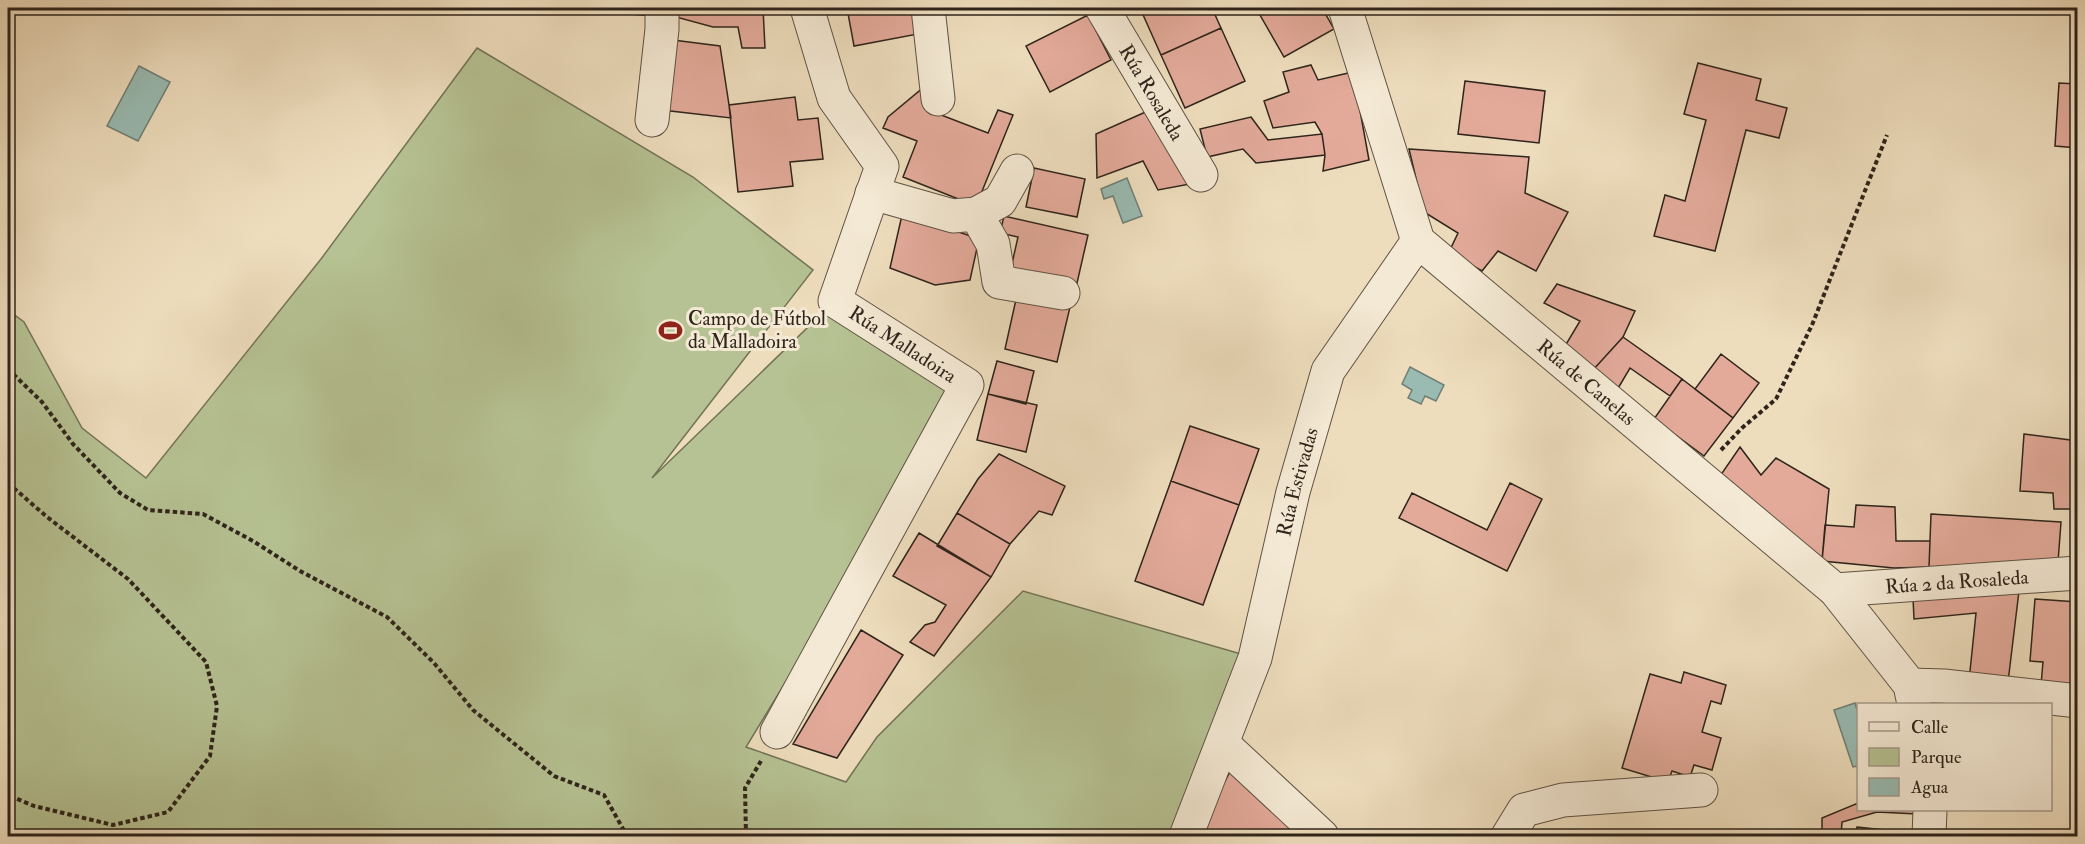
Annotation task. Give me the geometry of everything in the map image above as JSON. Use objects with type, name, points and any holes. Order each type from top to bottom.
[{"type":"street","points":[[652,120],[662,29],[662,8]]},
{"type":"street","name":"Rúa Malladoira","points":[[777,732],[967,385],[835,301],[882,166],[834,98],[807,8]]},
{"type":"street","points":[[928,8],[938,99]]},
{"type":"street","name":"Rúa Rosaleda","points":[[1102,8],[1202,175]]},
{"type":"street","points":[[1345,8],[1418,241]]},
{"type":"street","points":[[872,194],[953,216],[976,214],[1000,201],[1017,171]]},
{"type":"street","points":[[976,214],[993,244],[999,282],[1063,293]]},
{"type":"street","name":"Rúa de Canelas","points":[[1418,241],[1835,590],[1912,695]]},
{"type":"street","name":"Rúa Estivadas","points":[[1186,837],[1255,658],[1293,492],[1328,371],[1418,241]]},
{"type":"street","name":"Rúa 2 da Rosaleda","points":[[1835,590],[2078,573]]},
{"type":"street","points":[[1912,695],[1944,686],[2078,701]]},
{"type":"street","points":[[1223,744],[1322,837]]},
{"type":"street","points":[[1508,837],[1524,810],[1563,800],[1701,790]]},
{"type":"street","points":[[1929,837],[1930,811]]},
{"type":"path","points":[[1697,475],[1742,428],[1776,399],[1812,325],[1887,135]]},
{"type":"path","points":[[8,369],[42,402],[73,444],[120,493],[148,510],[203,514],[253,541],[300,571],[387,617],[434,663],[473,710],[554,776],[604,795],[627,837]]},
{"type":"path","points":[[8,483],[46,517],[128,579],[206,662],[217,706],[210,756],[168,812],[113,825],[34,806],[8,795]]},
{"type":"path","points":[[746,837],[745,788],[777,732]]},
{"type":"green space","points":[[477,48],[693,177],[813,270],[652,478],[835,301],[967,385],[746,747],[846,782],[877,737],[1023,591],[1255,658],[1186,836],[8,836],[8,310],[24,322],[82,428],[146,478],[321,259]]},
{"type":"water","points":[[139,66],[170,82],[138,141],[107,126]]},
{"type":"water","points":[[1127,178],[1142,216],[1123,223],[1113,196],[1104,199],[1101,189]]},
{"type":"water","points":[[1410,367],[1444,385],[1436,401],[1425,396],[1421,404],[1408,398],[1412,390],[1402,384]]},
{"type":"water","points":[[1855,703],[1857,766],[1853,767],[1834,710]]},
{"type":"building","points":[[596,8],[653,8],[653,16],[597,11]]},
{"type":"building","points":[[676,8],[763,8],[765,48],[742,48],[738,27],[713,27],[676,17]]},
{"type":"building","points":[[847,8],[913,8],[918,34],[854,46]]},
{"type":"building","points":[[1140,8],[1212,8],[1221,28],[1161,55]]},
{"type":"building","points":[[1273,8],[1322,8],[1334,29],[1284,57],[1260,15]]},
{"type":"building","points":[[1088,15],[1111,60],[1050,92],[1026,46]]},
{"type":"building","points":[[1221,28],[1245,81],[1185,108],[1161,55]]},
{"type":"building","points":[[673,40],[720,46],[731,118],[662,110]]},
{"type":"building","points":[[1698,63],[1761,79],[1756,100],[1787,108],[1779,138],[1746,130],[1715,251],[1654,236],[1665,195],[1685,201],[1706,120],[1684,114]]},
{"type":"building","points":[[1311,65],[1318,80],[1353,72],[1369,160],[1323,171],[1325,155],[1322,134],[1315,122],[1273,128],[1264,101],[1289,92],[1283,72]]},
{"type":"building","points":[[1465,81],[1545,91],[1539,143],[1458,134]]},
{"type":"building","points":[[2078,81],[2078,148],[2055,146],[2059,83],[2077,84]]},
{"type":"building","points":[[924,87],[928,110],[988,133],[998,110],[1013,115],[976,206],[903,177],[917,141],[883,128],[888,117]]},
{"type":"building","points":[[795,97],[798,120],[818,118],[823,159],[790,162],[793,186],[738,192],[729,105]]},
{"type":"building","points":[[1150,110],[1190,184],[1158,190],[1143,161],[1097,178],[1096,134]]},
{"type":"building","points":[[1251,117],[1268,140],[1322,134],[1325,155],[1256,163],[1243,149],[1207,157],[1200,129]]},
{"type":"building","points":[[1409,149],[1529,157],[1525,193],[1568,212],[1536,271],[1498,251],[1482,271],[1449,252],[1458,233],[1424,212]]},
{"type":"building","points":[[1034,168],[1085,179],[1077,217],[1026,207]]},
{"type":"building","points":[[902,215],[979,239],[970,280],[935,285],[890,268]]},
{"type":"building","points":[[1004,216],[1088,235],[1077,283],[1011,268],[1018,237],[1000,233]]},
{"type":"building","points":[[1557,284],[1635,311],[1623,337],[1593,370],[1565,346],[1580,321],[1544,303]]},
{"type":"building","points":[[1017,295],[1070,307],[1057,362],[1005,349]]},
{"type":"building","points":[[1623,337],[1682,379],[1670,396],[1630,368],[1617,390],[1593,370]]},
{"type":"building","points":[[1721,354],[1759,383],[1733,418],[1695,389]]},
{"type":"building","points":[[997,361],[1034,371],[1026,404],[988,394]]},
{"type":"building","points":[[1682,379],[1733,418],[1704,456],[1654,419]]},
{"type":"building","points":[[988,394],[1037,405],[1026,452],[977,440]]},
{"type":"building","points":[[1190,426],[1259,449],[1239,505],[1171,481]]},
{"type":"building","points":[[2024,434],[2078,441],[2075,479],[2078,479],[2078,545],[2073,544],[2075,509],[2054,509],[2053,493],[2020,491]]},
{"type":"building","points":[[1740,447],[1761,475],[1776,458],[1829,489],[1822,561],[1720,476]]},
{"type":"building","points":[[999,454],[1065,486],[1052,515],[1039,511],[1010,544],[957,513],[978,479]]},
{"type":"building","points":[[1171,481],[1239,505],[1203,605],[1135,581]]},
{"type":"building","points":[[1510,483],[1542,499],[1507,571],[1399,518],[1412,493],[1487,530]]},
{"type":"building","points":[[1856,505],[1895,507],[1896,541],[1930,541],[1929,567],[1894,568],[1822,561],[1825,525],[1854,527]]},
{"type":"building","points":[[957,513],[1010,544],[991,577],[937,546]]},
{"type":"building","points":[[1931,514],[2061,522],[2058,562],[1929,567]]},
{"type":"building","points":[[919,533],[991,577],[934,656],[910,642],[925,625],[935,622],[946,605],[893,576]]},
{"type":"building","points":[[2019,591],[2008,682],[1969,681],[1976,613],[1914,619],[1913,598]]},
{"type":"building","points":[[2035,599],[2078,602],[2078,688],[2041,685],[2043,662],[2030,661]]},
{"type":"building","points":[[861,630],[903,655],[837,758],[793,744]]},
{"type":"building","points":[[1684,672],[1726,685],[1721,704],[1711,701],[1702,732],[1721,738],[1712,770],[1694,765],[1690,777],[1672,771],[1668,782],[1622,768],[1650,674],[1681,683]]},
{"type":"building","points":[[1232,768],[1294,827],[1289,836],[1196,836]]},
{"type":"building","points":[[1857,803],[1857,811],[1918,811],[1917,814],[1877,812],[1842,822],[1841,836],[1822,836],[1822,818]]},
{"type":"building","points":[[1857,827],[1912,833],[1911,836],[1856,836]]},
{"type":"place","name":"Campo de Fútbol da Malladoira","points":[[670,330]]}]
